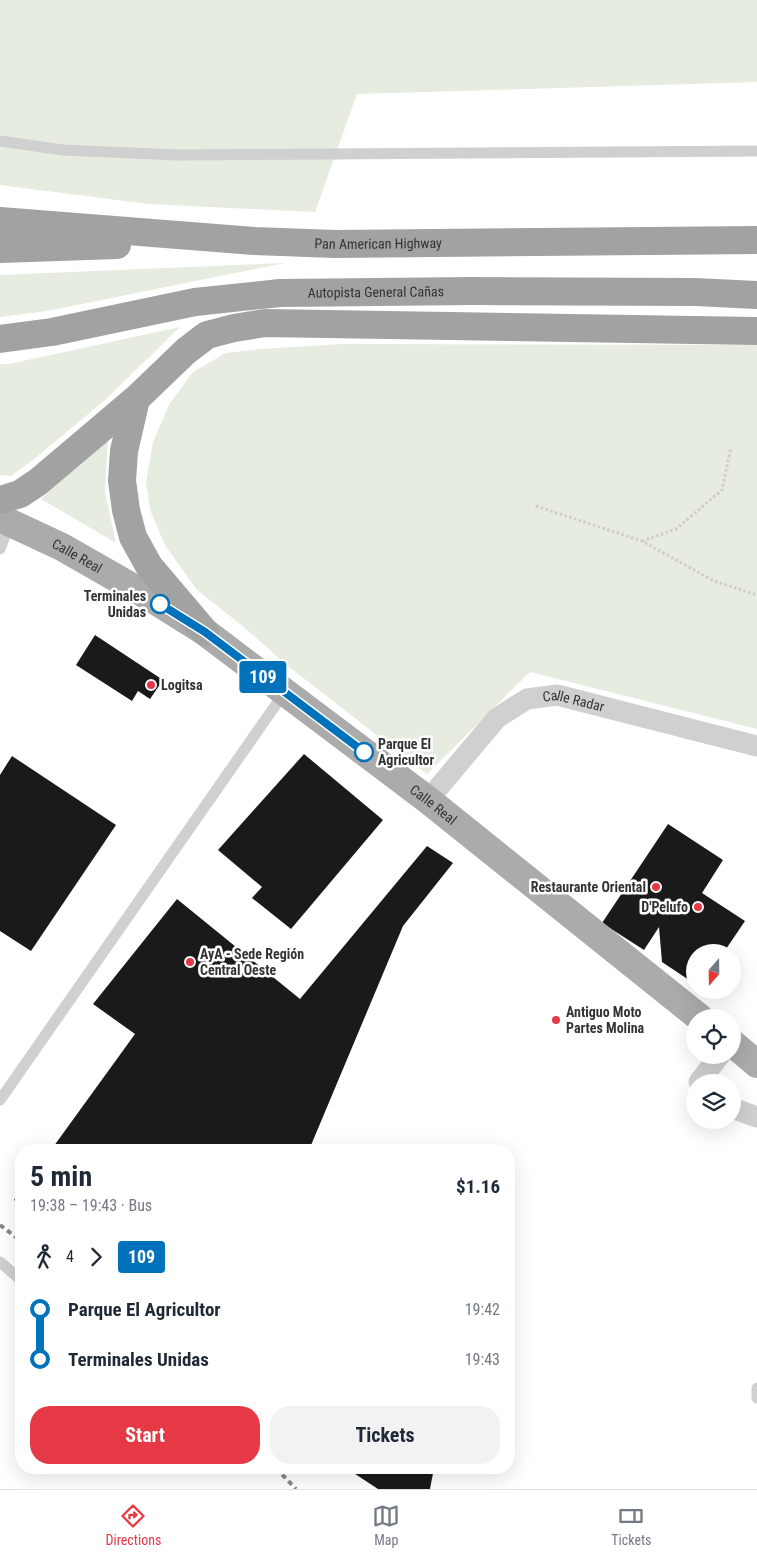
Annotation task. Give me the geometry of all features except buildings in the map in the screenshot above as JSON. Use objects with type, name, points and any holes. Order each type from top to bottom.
[{"type":"highway","name":"Pan American Highway","points":[[0,221],[254,241],[335,244],[757,240]]},
{"type":"highway","points":[[0,249],[254,241]]},
{"type":"highway","name":"Autopista General Cañas","points":[[0,339],[52,332],[195,302],[280,292],[694,292],[757,295]]},
{"type":"highway","points":[[3,513],[20,494],[38,482],[136,399],[186,351],[207,335],[234,328],[265,323],[757,330]]},
{"type":"highway","points":[[136,399],[124,451],[122,482],[126,510],[134,537],[149,566],[205,632]]},
{"type":"main road","name":"Calle Real","points":[[3,513],[146,595],[205,632],[428,800],[689,1009]]},
{"type":"main road","points":[[741,1051],[757,1064]]},
{"type":"street","name":"Calle Radar","points":[[428,800],[497,718],[527,699],[557,695],[757,746]]},
{"type":"street","points":[[741,1112],[757,1118]]},
{"type":"lane","points":[[0,141],[63,150],[178,155],[757,150]]},
{"type":"lane","points":[[0,549],[3,513]]},
{"type":"lane","points":[[0,1100],[284,693]]},
{"type":"lane","points":[[0,1262],[15,1275]]},
{"type":"lane","points":[[757,1388],[757,1398]]},
{"type":"path","points":[[642,541],[676,529],[722,490],[731,447]]},
{"type":"path","points":[[536,506],[642,541],[714,581],[757,595]]},
{"type":"shaded area","points":[[0,0],[757,0],[757,82],[357,94],[315,212],[149,204],[0,185]]},
{"type":"shaded area","points":[[285,263],[47,311],[0,317],[0,275]]},
{"type":"shaded area","points":[[180,327],[104,401],[34,459],[11,476],[0,475],[0,364],[9,364]]},
{"type":"shaded area","name":"Parque El Agricultor","points":[[344,344],[757,345],[757,729],[530,672],[427,774],[288,666],[245,628],[196,589],[165,545],[150,510],[146,482],[153,442],[170,403],[193,372],[226,353]]},
{"type":"shaded area","points":[[108,437],[105,492],[116,543],[41,499]]},
{"type":"railway","points":[[0,1225],[15,1236]]},
{"type":"railway","points":[[282,1474],[296,1489]]},
{"type":"bus line","name":"109","points":[[160,604],[205,632],[364,752]]},
{"type":"place","name":"Terminales Unidas","points":[[160,604]]},
{"type":"place","name":"Logitsa","points":[[151,685]]},
{"type":"place","name":"Parque El Agricultor","points":[[364,752]]},
{"type":"place","name":"Restaurante Oriental","points":[[656,887]]},
{"type":"place","name":"D'Pelufo","points":[[698,907]]},
{"type":"place","name":"AyA - Sede Región Central Oeste","points":[[190,962]]},
{"type":"place","name":"Antiguo Moto Partes Molina","points":[[556,1020]]}]
